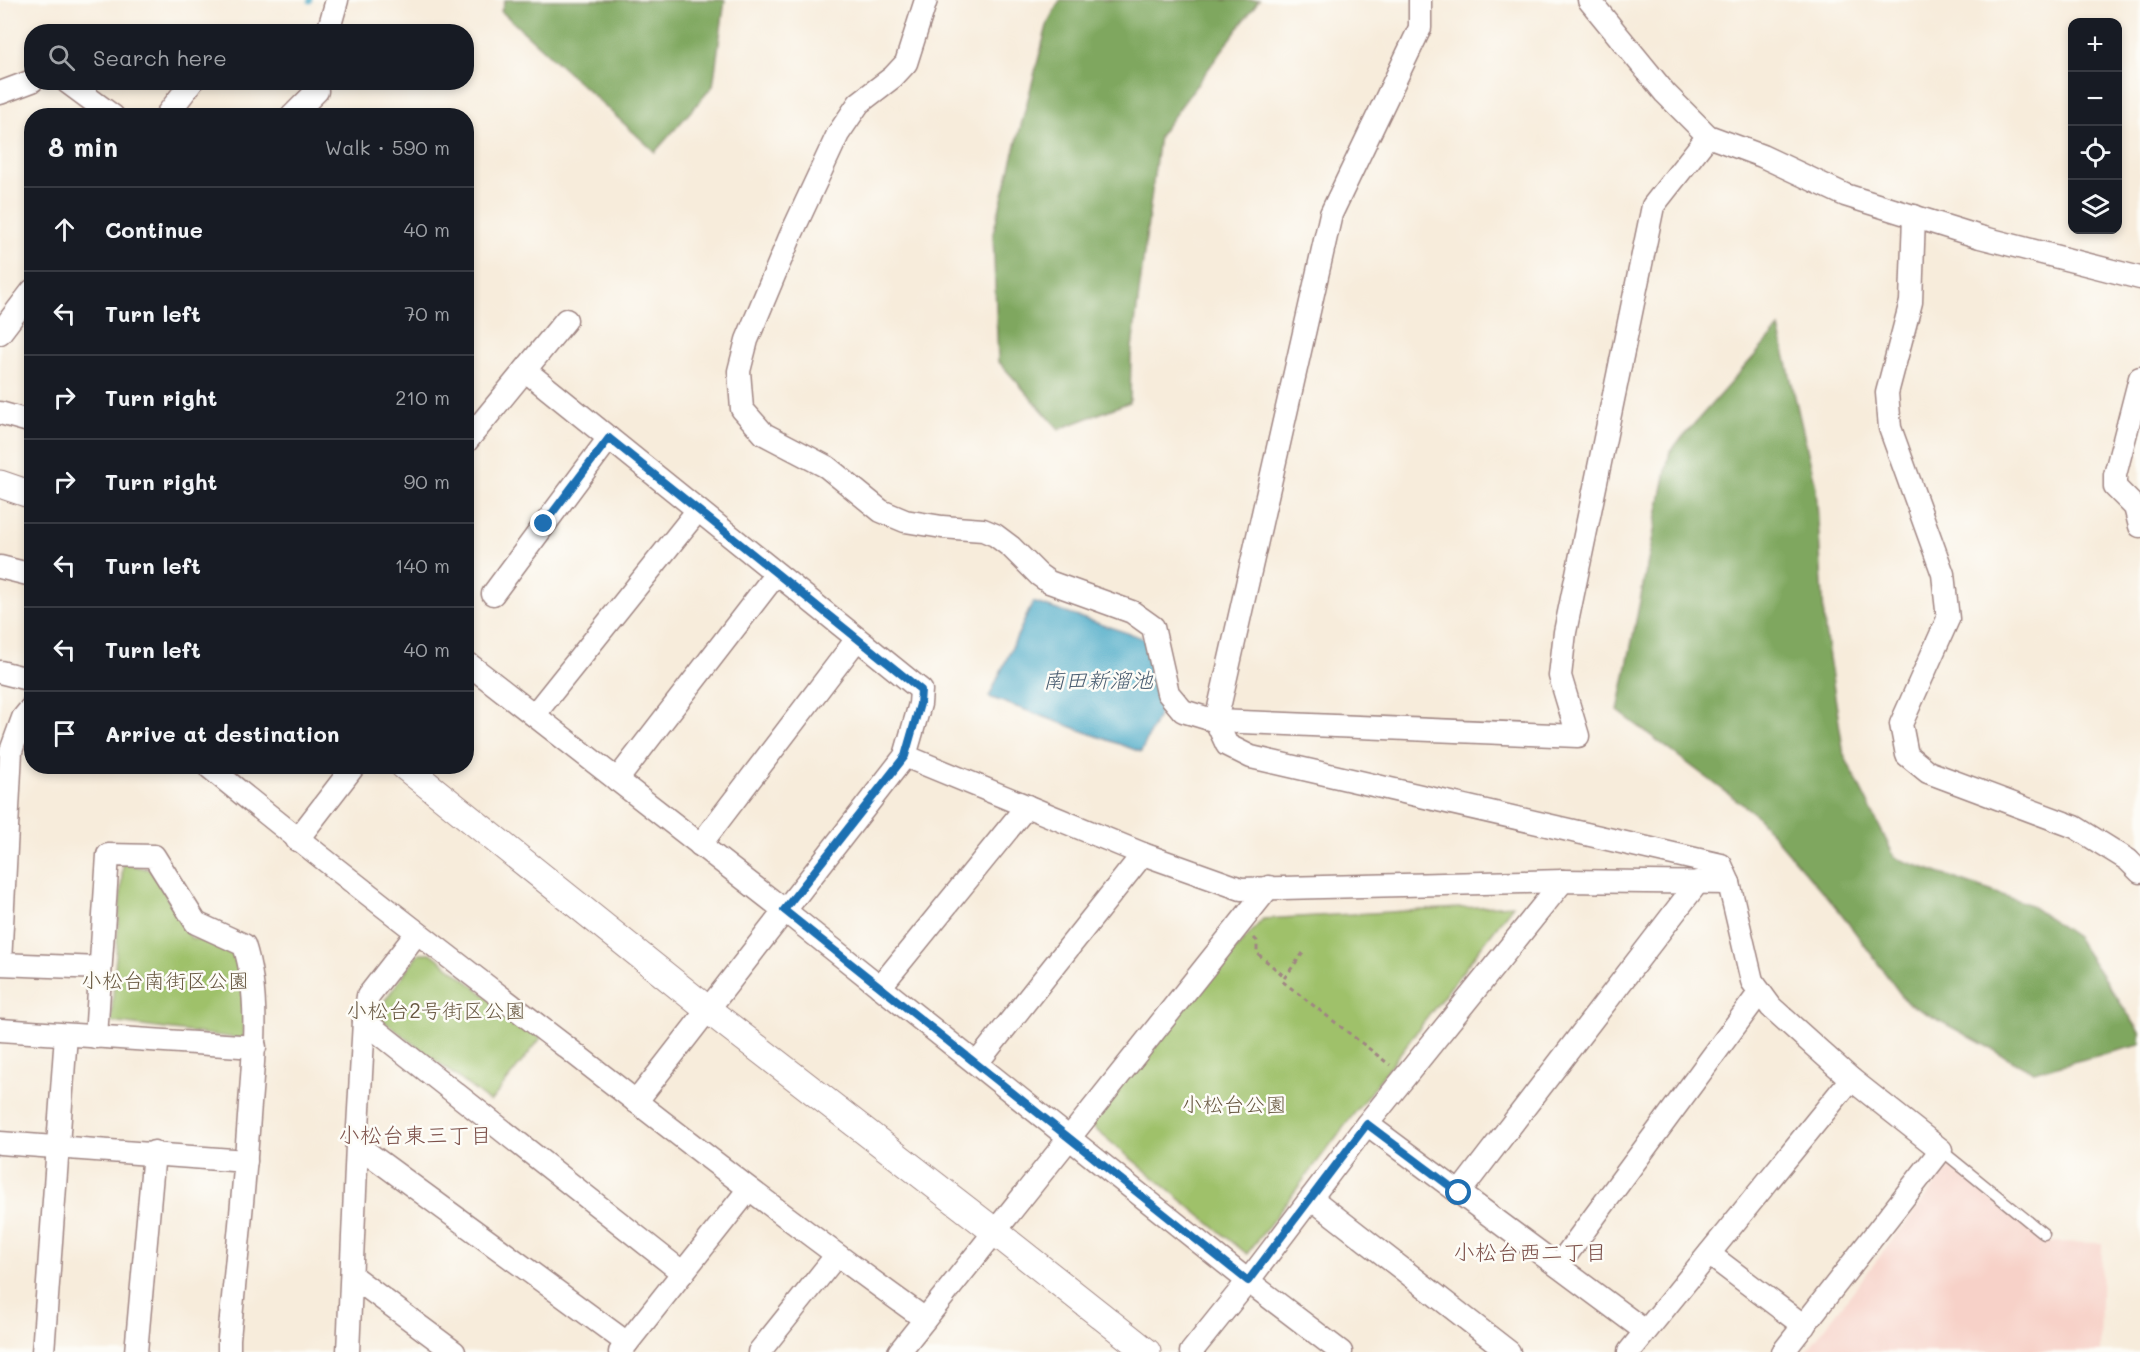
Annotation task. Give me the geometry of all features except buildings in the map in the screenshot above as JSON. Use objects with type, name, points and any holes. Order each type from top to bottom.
[{"type":"street","points":[[330,24],[337,0]]},
{"type":"street","points":[[926,0],[906,63],[893,77],[859,103],[838,134],[795,227],[747,340],[739,371],[742,409],[764,434],[827,467],[881,511],[904,521],[983,530],[995,535],[1011,547],[1049,582],[1132,612],[1153,627],[1168,693],[1183,711],[1216,721],[1578,736],[1560,676],[1565,632],[1653,206],[1708,136]]},
{"type":"street","points":[[1420,0],[1420,28],[1332,214],[1216,721],[1227,745],[1251,757],[1721,865],[1729,883],[1752,981],[1771,1007],[1851,1079],[1941,1150],[1783,1352]]},
{"type":"street","points":[[1589,0],[1665,93],[1708,136],[1762,156],[1845,195],[1980,237],[2140,278]]},
{"type":"street","points":[[0,93],[24,84]]},
{"type":"street","points":[[78,90],[102,108]]},
{"type":"street","points":[[172,108],[186,90]]},
{"type":"street","points":[[297,108],[308,90]]},
{"type":"street","points":[[312,90],[315,108]]},
{"type":"street","points":[[1914,216],[1911,302],[1887,393],[1890,428],[1943,574],[1948,619],[1900,724],[1907,755],[1928,772],[2075,827],[2128,860],[2140,872]]},
{"type":"street","points":[[0,333],[24,302]]},
{"type":"street","points":[[474,433],[566,320]]},
{"type":"street","points":[[526,371],[921,690],[920,704],[905,756],[636,1102]]},
{"type":"street","points":[[2140,378],[2115,475],[2115,487],[2135,507],[2140,526]]},
{"type":"street","points":[[0,413],[24,420]]},
{"type":"street","points":[[493,594],[609,438]]},
{"type":"street","points":[[0,484],[24,492]]},
{"type":"street","points":[[534,715],[698,510]]},
{"type":"street","points":[[0,567],[24,573]]},
{"type":"street","points":[[617,780],[776,574]]},
{"type":"street","points":[[700,844],[857,639]]},
{"type":"street","points":[[474,668],[784,910],[1248,1281],[1341,1352]]},
{"type":"street","points":[[0,672],[24,678]]},
{"type":"street","points":[[24,716],[10,751],[0,964],[100,968]]},
{"type":"street","points":[[905,756],[1143,854],[1241,889],[1563,881],[1729,883]]},
{"type":"street","points":[[218,774],[297,840],[636,1102],[836,1256],[925,1319]]},
{"type":"street","points":[[297,840],[348,774]]},
{"type":"street","points":[[414,774],[707,1009],[1147,1352]]},
{"type":"street","points":[[880,987],[1027,806]]},
{"type":"street","points":[[977,1063],[1143,854]]},
{"type":"street","points":[[96,1037],[108,855],[154,856],[196,923],[244,945],[250,966],[255,1047],[229,1339],[230,1352]]},
{"type":"street","points":[[1191,1352],[1367,1124],[1563,881]]},
{"type":"street","points":[[1459,1193],[1698,882]]},
{"type":"street","points":[[899,1352],[1269,887]]},
{"type":"street","points":[[348,1352],[357,1145],[364,1022],[368,996],[417,933]]},
{"type":"street","points":[[1558,1266],[1760,992]]},
{"type":"street","points":[[364,1022],[683,1273]]},
{"type":"street","points":[[0,1030],[255,1047]]},
{"type":"street","points":[[43,1352],[66,1035]]},
{"type":"street","points":[[1629,1352],[1851,1079]]},
{"type":"street","points":[[1367,1124],[1645,1331]]},
{"type":"street","points":[[0,1143],[154,1152],[246,1161]]},
{"type":"street","points":[[357,1145],[623,1347],[749,1189]]},
{"type":"street","points":[[136,1352],[154,1152]]},
{"type":"street","points":[[1311,1198],[1509,1352]]},
{"type":"street","points":[[1709,1254],[1804,1326]]},
{"type":"street","points":[[759,1352],[836,1256]]},
{"type":"street","points":[[352,1276],[454,1352]]},
{"type":"lane","points":[[1941,1150],[2044,1234]]},
{"type":"path","points":[[1257,953],[1285,977]]},
{"type":"path","points":[[1303,953],[1282,981],[1399,1072]]},
{"type":"shaded area","points":[[1949,1167],[2048,1242],[2102,1243],[2100,1352],[1806,1352]]},
{"type":"green space","points":[[505,0],[725,0],[713,86],[655,152],[501,11]]},
{"type":"green space","points":[[1060,0],[1259,0],[1159,136],[1131,356],[1130,402],[1059,429],[998,361],[993,233],[1048,22]]},
{"type":"green space","points":[[1779,328],[1816,487],[1825,631],[1844,755],[1895,858],[2028,904],[2076,937],[2140,1032],[2140,1045],[2034,1072],[1907,1003],[1841,913],[1754,813],[1618,711],[1670,451]]},
{"type":"green space","name":"小松台南街区公園","points":[[123,863],[151,870],[191,938],[233,949],[242,963],[244,1039],[111,1022]]},
{"type":"green space","name":"小松台公園","points":[[1513,905],[1247,1254],[1084,1120],[1263,919]]},
{"type":"green space","name":"小松台2号街区公園","points":[[419,953],[431,953],[541,1038],[490,1102],[381,1019],[378,1010]]},
{"type":"water","name":"南田新溜池","points":[[1033,602],[1149,640],[1160,712],[1141,752],[989,697]]},
{"type":"district","name":"小松台東三丁目","points":[[415,1134]]},
{"type":"district","name":"小松台西二丁目","points":[[1530,1251]]},
{"type":"route","points":[[544,524],[609,438],[921,690],[920,704],[905,756],[784,910],[1248,1281],[1367,1124],[1459,1193]]}]
